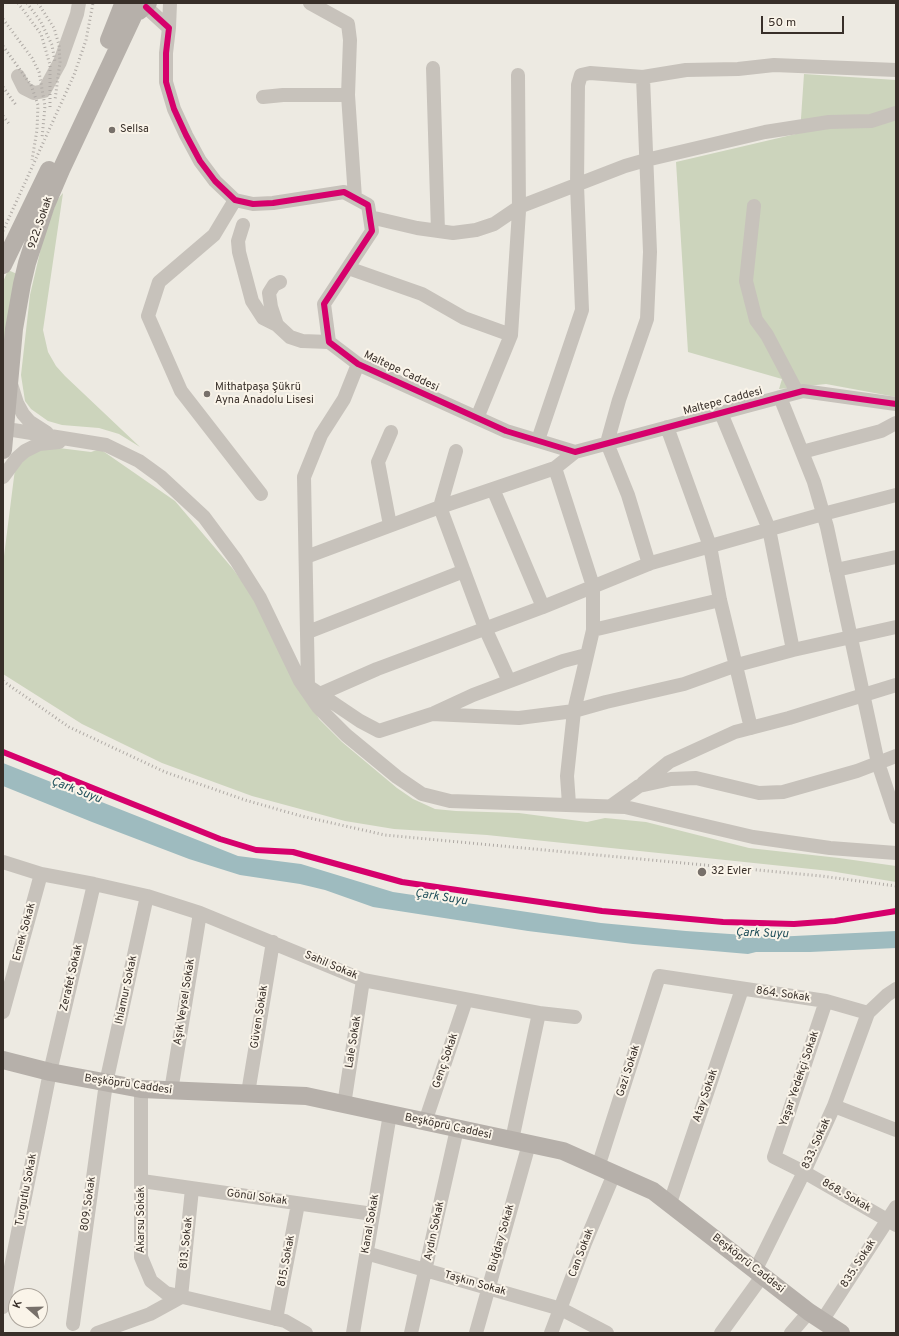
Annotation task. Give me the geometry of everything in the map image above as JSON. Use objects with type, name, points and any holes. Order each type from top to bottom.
[{"type":"main road","name":"922. Sokak","points":[[3,265],[73,119],[134,6]]},
{"type":"main road","name":"922. Sokak","points":[[3,450],[10,374],[22,284],[37,231],[61,170],[134,6]]},
{"type":"main road","name":"Beşköprü Caddesi","points":[[3,1060],[106,1084],[141,1089],[306,1096],[563,1151],[653,1191],[816,1316],[841,1333]]},
{"type":"street","points":[[18,76],[24,88],[34,93],[44,91],[60,62],[77,14],[79,3]]},
{"type":"street","points":[[170,3],[166,53],[166,82],[174,109],[200,161],[215,181],[235,200],[253,204],[273,203],[344,192],[368,205],[372,231],[324,304],[329,342],[302,341],[290,337],[277,326],[263,318],[252,301],[239,252],[238,242],[243,225]]},
{"type":"street","points":[[310,3],[348,24],[350,40],[348,95],[355,198]]},
{"type":"street","points":[[134,6],[169,28]]},
{"type":"street","points":[[538,440],[582,310],[577,185],[578,84],[581,75],[590,74],[643,77],[686,70],[738,69],[774,65],[896,70]]},
{"type":"street","points":[[433,68],[438,231]]},
{"type":"street","points":[[477,418],[511,335],[519,207],[518,75]]},
{"type":"street","points":[[643,77],[650,252],[647,319],[619,400],[607,444],[628,494],[649,564]]},
{"type":"street","points":[[263,97],[283,95],[348,95]]},
{"type":"street","points":[[370,218],[453,233],[476,230],[494,224],[519,207],[625,166],[646,160],[765,132],[829,122],[871,121],[896,113]]},
{"type":"street","points":[[235,200],[214,235],[159,282],[148,316],[181,391],[261,494]]},
{"type":"street","points":[[754,206],[746,281],[756,320],[767,335],[797,392]]},
{"type":"street","points":[[348,268],[422,294],[464,318],[511,335]]},
{"type":"street","points":[[277,326],[271,307],[269,293],[274,285],[280,282]]},
{"type":"street","name":"Maltepe Caddesi","points":[[329,342],[358,364],[506,431],[575,452],[803,391],[896,404]]},
{"type":"street","points":[[304,684],[308,632],[303,497],[304,477],[321,435],[344,399],[358,364]]},
{"type":"street","points":[[10,374],[12,392],[23,414],[30,422],[51,435]]},
{"type":"street","points":[[780,397],[802,452],[823,514],[878,763],[896,817]]},
{"type":"street","points":[[722,413],[769,529],[794,650]]},
{"type":"street","points":[[802,452],[880,431],[896,423]]},
{"type":"street","points":[[667,427],[710,546],[720,600],[751,728]]},
{"type":"street","points":[[4,432],[51,435],[106,445],[139,461],[161,477],[204,517],[236,560],[260,598],[304,684],[318,707],[346,735],[396,777],[422,794],[450,801],[625,807],[752,837],[830,848],[896,853]]},
{"type":"street","points":[[390,525],[378,462],[391,432]]},
{"type":"street","points":[[3,477],[21,454],[39,444],[50,442],[90,442]]},
{"type":"street","points":[[456,451],[440,507],[485,628],[509,681]]},
{"type":"street","points":[[306,557],[440,507],[555,468],[575,452]]},
{"type":"street","points":[[555,468],[593,586],[593,630],[574,711],[567,776],[569,804]]},
{"type":"street","points":[[494,489],[544,607]]},
{"type":"street","points":[[320,694],[378,669],[544,607],[649,564],[769,529],[896,495]]},
{"type":"street","points":[[836,570],[896,557]]},
{"type":"street","points":[[308,632],[464,571]]},
{"type":"street","points":[[593,630],[720,600]]},
{"type":"street","points":[[432,714],[519,718],[574,711],[684,684],[736,665],[896,627]]},
{"type":"street","points":[[304,684],[360,721],[379,731],[432,714],[473,695],[563,660],[586,655]]},
{"type":"street","points":[[611,806],[669,762],[704,745],[735,732],[863,694],[896,686]]},
{"type":"street","points":[[639,786],[671,778],[696,778],[759,793],[784,792],[857,771],[895,758]]},
{"type":"street","name":"Sahil Sokak","points":[[3,862],[41,874],[147,896],[200,913],[363,980],[539,1013],[575,1017]]},
{"type":"street","name":"Emek Sokak","points":[[3,1012],[41,874]]},
{"type":"street","name":"Zerafet Sokak","points":[[50,1072],[94,884]]},
{"type":"street","name":"Ihlamur Sokak","points":[[106,1084],[147,896]]},
{"type":"street","name":"Aşık Veysel Sokak","points":[[171,1091],[200,913]]},
{"type":"street","name":"Güven Sokak","points":[[248,1093],[273,942]]},
{"type":"street","name":"864. Sokak","points":[[659,976],[826,1001],[868,1013]]},
{"type":"street","name":"Gazi Sokak","points":[[598,1167],[659,976]]},
{"type":"street","name":"Lale Sokak","points":[[344,1105],[363,980]]},
{"type":"street","name":"Atay Sokak","points":[[670,1203],[742,989]]},
{"type":"street","points":[[868,1013],[887,995],[896,989]]},
{"type":"street","name":"Genç Sokak","points":[[425,1122],[466,1000]]},
{"type":"street","name":"Yaşar Yedekçi Sokak","points":[[774,1157],[826,1001]]},
{"type":"street","points":[[520,1142],[539,1013]]},
{"type":"street","name":"833. Sokak","points":[[722,1333],[759,1272],[834,1106],[868,1013]]},
{"type":"street","name":"Turgutlu Sokak","points":[[3,1307],[50,1072]]},
{"type":"street","name":"809. Sokak","points":[[73,1324],[106,1084]]},
{"type":"street","name":"Akarsu Sokak","points":[[141,1089],[141,1257],[152,1281],[166,1293],[276,1319],[306,1333]]},
{"type":"street","points":[[834,1106],[896,1130]]},
{"type":"street","name":"Kanal Sokak","points":[[353,1333],[390,1114]]},
{"type":"street","name":"Aydın Sokak","points":[[411,1333],[457,1129]]},
{"type":"street","name":"Buğday Sokak","points":[[476,1333],[488,1288],[520,1142]]},
{"type":"street","name":"868. Sokak","points":[[774,1157],[804,1172],[892,1223]]},
{"type":"street","name":"Can Sokak","points":[[551,1333],[585,1243],[614,1174]]},
{"type":"street","name":"Gönül Sokak","points":[[142,1181],[373,1214]]},
{"type":"street","name":"813. Sokak","points":[[181,1297],[192,1189]]},
{"type":"street","name":"815. Sokak","points":[[276,1319],[298,1204]]},
{"type":"street","name":"835. Sokak","points":[[791,1333],[816,1316],[892,1223],[896,1207]]},
{"type":"street","name":"Taşkın Sokak","points":[[366,1253],[561,1309],[608,1333]]},
{"type":"street","points":[[98,1333],[150,1314],[181,1297]]},
{"type":"green space","points":[[804,74],[896,80],[896,397],[826,384],[779,389],[782,379],[688,352],[676,162],[800,133]]},
{"type":"green space","points":[[63,193],[43,330],[48,352],[56,366],[65,376],[140,447],[119,434],[99,428],[62,425],[48,421],[31,409],[25,401],[21,375],[30,295],[43,239],[57,200]]},
{"type":"green space","points":[[8,270],[17,274],[3,377],[3,282]]},
{"type":"green space","points":[[51,447],[91,452],[100,449],[175,501],[233,569],[253,596],[319,719],[342,742],[397,788],[413,799],[435,809],[519,813],[587,822],[605,818],[646,822],[749,848],[896,866],[896,882],[830,871],[487,835],[394,829],[345,821],[252,796],[162,763],[82,724],[3,674],[3,564],[15,469],[33,452]]},
{"type":"water","points":[[3,763],[238,856],[301,864],[393,892],[601,923],[686,931],[774,937],[896,931],[896,948],[810,952],[756,952],[748,954],[633,944],[528,931],[373,907],[325,890],[300,884],[240,875],[189,859],[92,822],[3,786]]},
{"type":"railway","points":[[18,3],[41,34],[50,65],[50,110]]},
{"type":"railway","points":[[27,3],[41,22],[52,45],[55,62]]},
{"type":"railway","points":[[38,3],[54,28],[59,45],[60,62],[55,100]]},
{"type":"railway","points":[[3,231],[74,75],[86,40],[93,3]]},
{"type":"railway","points":[[3,19],[32,58],[39,72],[45,106],[42,138]]},
{"type":"railway","points":[[3,46],[31,85],[38,105],[37,130],[32,160]]},
{"type":"railway","points":[[3,87],[16,105]]},
{"type":"railway","points":[[3,116],[10,125]]},
{"type":"railway","points":[[3,681],[69,727],[165,772],[245,800],[301,816],[385,835],[821,876],[896,886]]},
{"type":"cycle path","points":[[146,7],[169,28],[166,53],[166,82],[174,109],[200,161],[215,181],[235,200],[253,204],[273,203],[344,192],[368,205],[372,231],[324,304],[329,342],[358,364],[506,431],[575,452],[803,391],[896,404]]},
{"type":"cycle path","points":[[3,752],[220,839],[256,850],[293,852],[402,882],[602,911],[723,922],[794,924],[835,921],[896,911]]},
{"type":"place","name":"Sellsa","points":[[112,130]]},
{"type":"place","name":"Mithatpaşa Şükrü Ayna Anadolu Lisesi","points":[[207,394]]},
{"type":"place","name":"32 Evler","points":[[702,872]]},
{"type":"water label","name":"Çark Suyu","points":[[76,791]]},
{"type":"water label","name":"Çark Suyu","points":[[441,898]]},
{"type":"water label","name":"Çark Suyu","points":[[762,934]]}]
